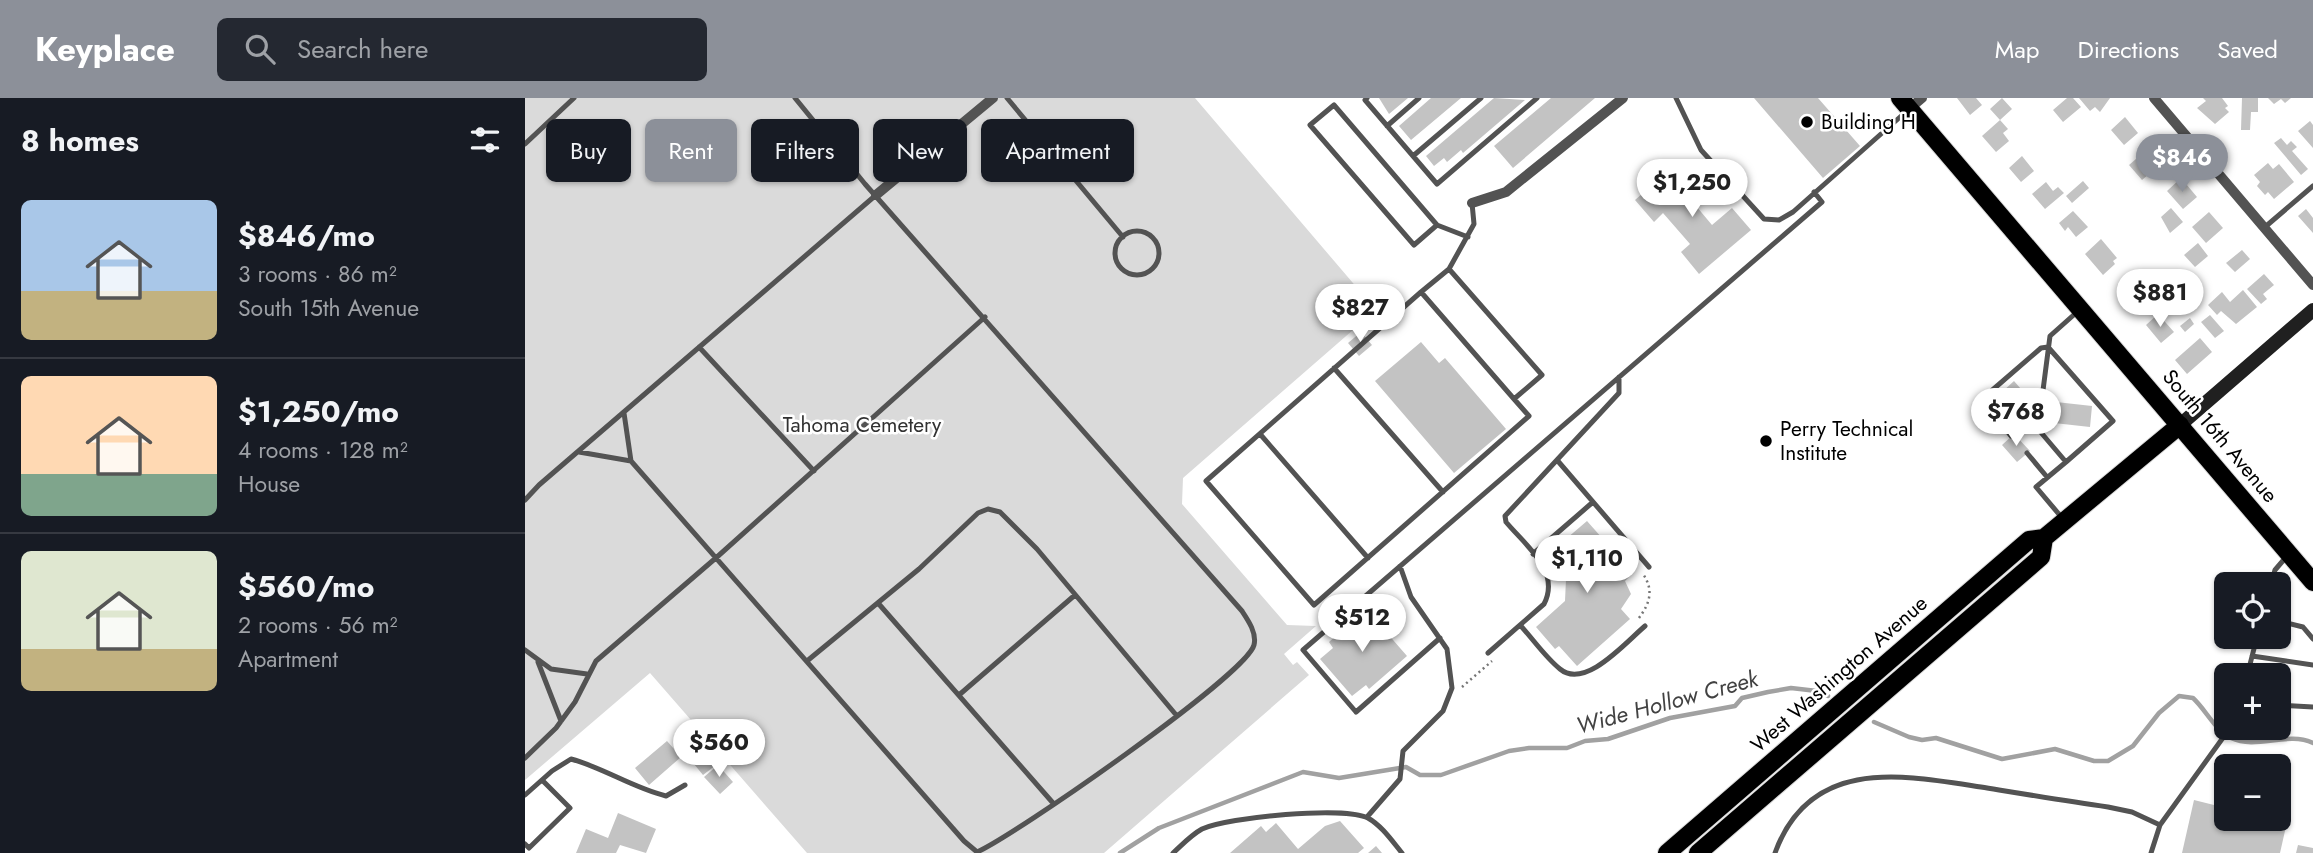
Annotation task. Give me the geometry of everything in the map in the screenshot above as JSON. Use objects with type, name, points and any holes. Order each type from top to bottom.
[{"type":"main road","name":"South 16th Avenue","points":[[1910,102],[2081,309],[2313,582]]},
{"type":"main road","name":"West Washington Avenue","points":[[1667,853],[2029,540],[2044,538],[2065,521],[2313,310]]},
{"type":"main road","name":"West Washington Avenue","points":[[1698,853],[2041,557],[2044,538]]},
{"type":"street","points":[[876,195],[993,98]]},
{"type":"street","points":[[1472,203],[1506,192],[1623,98]]},
{"type":"street","points":[[2154,98],[2313,285]]},
{"type":"lane","points":[[526,141],[574,98]]},
{"type":"lane","points":[[624,412],[631,461],[964,841],[977,852],[1053,803],[1177,716],[1239,667],[1254,645],[1252,625],[876,195],[795,98]]},
{"type":"lane","points":[[802,104],[809,98]]},
{"type":"lane","points":[[1007,98],[1123,237]]},
{"type":"lane","points":[[1367,98],[1364,100],[1437,184],[1535,99]]},
{"type":"lane","points":[[1387,126],[1419,98]]},
{"type":"lane","points":[[1413,156],[1481,98]]},
{"type":"lane","points":[[1676,98],[1701,150],[1764,219],[1779,220],[1814,192],[1910,102]]},
{"type":"lane","points":[[1437,225],[1414,245],[1310,125],[1334,105],[1437,225],[1468,237]]},
{"type":"lane","points":[[2265,228],[2313,186]]},
{"type":"lane","points":[[1440,638],[1356,712],[1303,650],[1822,202],[1814,192]]},
{"type":"lane","points":[[525,500],[539,485],[876,195]]},
{"type":"lane","points":[[1421,292],[1529,416],[1314,605],[1206,481],[1421,292],[1449,269],[1474,224],[1472,203]]},
{"type":"lane","points":[[1143,232],[1155,241],[1158,255],[1152,268],[1139,275],[1120,268],[1115,248],[1123,237],[1143,232]]},
{"type":"lane","points":[[1449,269],[1542,375],[1514,399]]},
{"type":"lane","points":[[2066,462],[2038,429],[2050,337],[2081,309]]},
{"type":"lane","points":[[525,758],[561,721],[575,702],[596,661],[717,557],[985,317]]},
{"type":"lane","points":[[699,347],[814,471]]},
{"type":"lane","points":[[2011,436],[1982,399],[2041,348],[2048,347]]},
{"type":"lane","points":[[2048,347],[2113,421],[2036,487],[2065,521]]},
{"type":"lane","points":[[1334,368],[1443,492]]},
{"type":"lane","points":[[1488,653],[1544,604],[1549,594],[1549,572],[1507,522],[1505,516],[1619,393],[1619,377]]},
{"type":"lane","points":[[1259,434],[1368,558]]},
{"type":"lane","points":[[579,452],[631,461]]},
{"type":"lane","points":[[2027,453],[2047,477]]},
{"type":"lane","points":[[1557,460],[1649,566]]},
{"type":"lane","points":[[1534,554],[1593,502]]},
{"type":"lane","points":[[807,661],[878,603],[978,513],[988,509],[1000,512],[1037,549],[1177,716]]},
{"type":"lane","points":[[2274,572],[2290,554]]},
{"type":"lane","points":[[1367,817],[1401,774],[1400,761],[1410,742],[1443,712],[1450,694],[1451,664],[1447,649],[1411,597],[1400,566]]},
{"type":"lane","points":[[959,695],[1075,595]]},
{"type":"lane","points":[[878,603],[1053,803]]},
{"type":"lane","points":[[2291,624],[2303,627],[2313,639]]},
{"type":"lane","points":[[1520,625],[1562,670],[1572,675],[1594,669],[1645,626]]},
{"type":"lane","points":[[2250,663],[2254,649]]},
{"type":"lane","points":[[525,650],[551,669],[587,674]]},
{"type":"lane","points":[[2252,656],[2313,665]]},
{"type":"lane","points":[[537,660],[547,679],[561,721]]},
{"type":"lane","points":[[2291,706],[2313,708]]},
{"type":"lane","points":[[2151,853],[2160,825],[2221,740]]},
{"type":"lane","points":[[525,795],[571,759],[599,767],[666,796],[685,785]]},
{"type":"lane","points":[[1775,853],[1793,821],[1815,800],[1855,780],[1884,775],[2108,807],[2132,813],[2160,825]]},
{"type":"lane","points":[[525,844],[529,848],[570,808],[542,780]]},
{"type":"lane","points":[[1173,853],[1203,829],[1231,822],[1333,811],[1367,817],[1402,853]]},
{"type":"path","points":[[1645,626],[1638,620],[1650,596],[1650,586],[1642,572],[1649,566]]},
{"type":"path","points":[[1450,694],[1498,656]]},
{"type":"green space","name":"Tahoma Cemetery","points":[[525,98],[1195,98],[1376,310],[1183,478],[1182,504],[1287,625],[1316,626],[1284,654],[1293,665],[1297,662],[1309,675],[1104,853],[807,853],[650,673],[525,780]]},
{"type":"building","points":[[1379,98],[1408,98],[1389,114]]},
{"type":"building","points":[[1431,98],[1461,98],[1411,140],[1399,126]]},
{"type":"building","points":[[1494,98],[1525,100],[1463,153],[1461,150],[1447,162],[1444,158],[1434,166],[1426,156]]},
{"type":"building","points":[[1551,98],[1595,98],[1513,168],[1494,146]]},
{"type":"building","name":"Building H","points":[[1754,98],[1818,98],[1860,146],[1823,178]]},
{"type":"building","points":[[1957,98],[1976,98],[1982,105],[1970,115]]},
{"type":"building","points":[[2002,98],[2012,109],[2000,120],[1990,109]]},
{"type":"building","points":[[2067,98],[2073,98],[2081,107],[2063,122],[2053,110]]},
{"type":"building","points":[[2079,98],[2110,98],[2100,112],[2095,107],[2090,111]]},
{"type":"building","points":[[2203,98],[2222,98],[2229,112],[2215,124],[2197,108],[2206,101]]},
{"type":"building","points":[[2242,98],[2258,98],[2258,112],[2251,112],[2250,130],[2241,130]]},
{"type":"building","points":[[2268,98],[2291,98],[2285,103],[2281,99],[2274,104]]},
{"type":"building","points":[[2125,117],[2138,133],[2124,145],[2111,130]]},
{"type":"building","points":[[2000,120],[2008,129],[2003,133],[2009,141],[1996,152],[1982,136]]},
{"type":"building","points":[[2310,121],[2313,125],[2313,148],[2298,131]]},
{"type":"building","points":[[2281,138],[2287,145],[2291,141],[2297,147],[2292,151],[2308,169],[2301,175],[2274,143]]},
{"type":"building","points":[[2151,146],[2157,153],[2161,150],[2168,158],[2142,180],[2129,165]]},
{"type":"building","points":[[2022,156],[2034,171],[2021,182],[2009,168]]},
{"type":"building","points":[[2268,163],[2273,169],[2279,164],[2294,182],[2274,199],[2268,192],[2265,195],[2257,186],[2260,182],[2254,175]]},
{"type":"building","points":[[1676,164],[1695,187],[1686,194],[1712,225],[1732,208],[1751,230],[1699,274],[1681,252],[1690,244],[1663,213],[1654,222],[1635,200]]},
{"type":"building","points":[[2181,178],[2197,197],[2183,209],[2167,191]]},
{"type":"building","points":[[2083,181],[2089,188],[2072,203],[2066,196]]},
{"type":"building","points":[[2046,182],[2053,191],[2058,187],[2064,193],[2045,209],[2032,194]]},
{"type":"building","points":[[2171,208],[2183,222],[2170,233],[2161,217]]},
{"type":"building","points":[[2306,209],[2313,218],[2313,233],[2298,216]]},
{"type":"building","points":[[2073,211],[2088,227],[2076,237],[2068,227],[2065,231],[2059,223]]},
{"type":"building","points":[[2209,212],[2223,228],[2206,243],[2192,227]]},
{"type":"building","points":[[2101,239],[2117,258],[2113,261],[2115,264],[2103,275],[2085,254]]},
{"type":"building","points":[[2198,243],[2208,256],[2195,267],[2184,255]]},
{"type":"building","points":[[2242,250],[2250,259],[2235,272],[2226,263]]},
{"type":"building","points":[[2264,274],[2274,285],[2263,294],[2267,299],[2261,304],[2247,289]]},
{"type":"building","points":[[2137,278],[2145,288],[2152,282],[2162,294],[2151,303],[2145,295],[2131,307],[2119,293]]},
{"type":"building","points":[[2243,290],[2257,307],[2236,324],[2221,311],[2217,315],[2208,305],[2222,292],[2230,302]]},
{"type":"building","points":[[2158,314],[2174,332],[2161,343],[2146,325]]},
{"type":"building","points":[[2210,315],[2224,331],[2215,338],[2201,322]]},
{"type":"building","points":[[2190,318],[2194,324],[2185,332],[2180,326]]},
{"type":"building","points":[[1361,332],[1372,345],[1359,356],[1348,343]]},
{"type":"building","points":[[2200,338],[2212,352],[2187,374],[2175,360]]},
{"type":"building","points":[[1421,342],[1439,363],[1445,358],[1506,429],[1454,473],[1375,381]]},
{"type":"building","points":[[2014,381],[2034,404],[2033,411],[2012,430],[1989,404]]},
{"type":"building","points":[[2056,402],[2092,406],[2090,427],[2054,423]]},
{"type":"building","points":[[2014,434],[2030,451],[2017,462],[2002,445]]},
{"type":"building","points":[[1587,521],[1633,573],[1625,581],[1631,594],[1621,609],[1630,619],[1577,666],[1559,646],[1555,649],[1536,627],[1565,601],[1566,579],[1546,556]]},
{"type":"building","points":[[1366,609],[1407,656],[1369,689],[1366,685],[1352,696],[1320,659],[1333,648],[1329,642]]},
{"type":"building","points":[[667,741],[681,757],[649,785],[635,768]]},
{"type":"building","points":[[701,747],[716,765],[703,775],[689,758]]},
{"type":"building","points":[[718,765],[733,782],[720,794],[704,777]]},
{"type":"building","points":[[2194,800],[2214,805],[2214,831],[2285,831],[2280,853],[2182,853]]},
{"type":"building","points":[[618,813],[656,829],[646,853],[620,845],[616,853],[576,853],[586,829],[608,838]]},
{"type":"building","points":[[1340,821],[1364,848],[1358,853],[1230,853],[1261,826],[1266,832],[1276,823],[1298,849],[1325,826]]},
{"type":"building","points":[[2298,845],[2313,848],[2313,853],[2296,853]]},
{"type":"building","points":[[1376,846],[1382,853],[1368,853]]},
{"type":"waterway","name":"Wide Hollow Creek","points":[[1120,853],[1159,828],[1303,772],[1339,778],[1406,767],[1420,775],[1441,775],[1509,751],[1567,748],[1585,741],[1608,739],[1670,718],[1735,706],[1742,698],[1768,692],[1791,688],[1817,691],[1828,696]]},
{"type":"waterway","name":"Wide Hollow Creek","points":[[1874,722],[1909,737],[1922,740],[1936,738],[2002,759],[2055,749],[2094,761],[2108,761],[2133,746],[2159,713],[2179,696],[2193,698],[2220,730],[2231,738],[2251,742],[2293,739],[2313,743]]},
{"type":"place","name":"Building H","points":[[1807,122]]},
{"type":"place","name":"Perry Technical Institute","points":[[1766,441]]}]
